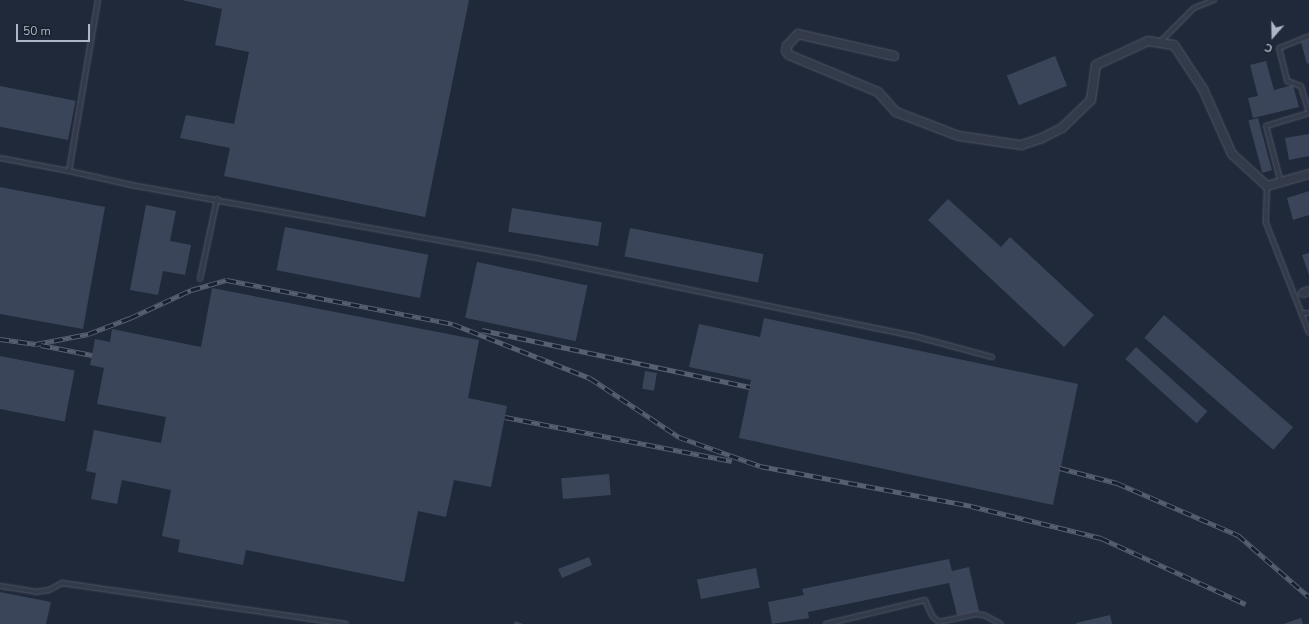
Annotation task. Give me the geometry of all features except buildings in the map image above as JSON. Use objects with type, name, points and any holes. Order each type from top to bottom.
[{"type":"street","points":[[894,56],[798,34],[787,46],[786,51],[789,55],[878,92],[896,112],[959,136],[1021,144],[1062,128],[1090,100],[1096,65],[1148,41],[1174,45],[1203,89],[1232,154],[1267,186],[1309,174]]},
{"type":"lane","points":[[69,171],[98,0]]},
{"type":"lane","points":[[1159,43],[1194,8],[1214,0]]},
{"type":"lane","points":[[1281,183],[1266,126],[1309,113],[1301,86],[1287,81],[1279,48],[1309,36]]},
{"type":"lane","points":[[0,158],[132,185],[217,199],[408,237],[537,258],[914,336],[992,357]]},
{"type":"lane","points":[[1267,186],[1266,223],[1309,333]]},
{"type":"lane","points":[[200,279],[217,199]]},
{"type":"lane","points":[[1301,313],[1309,313]]},
{"type":"lane","points":[[0,586],[36,592],[49,590],[62,583],[346,624]]},
{"type":"lane","points":[[826,624],[925,600],[932,616],[939,622],[976,614],[984,615],[1001,624]]},
{"type":"railway","points":[[0,339],[36,344],[88,334],[130,318],[191,290],[227,280],[453,324],[590,378],[679,437],[760,466],[971,506],[1101,538],[1246,604]]},
{"type":"railway","points":[[482,330],[750,387]]},
{"type":"railway","points":[[41,345],[92,355]]},
{"type":"railway","points":[[505,417],[732,461]]},
{"type":"railway","points":[[1060,468],[1117,483],[1238,535],[1309,597]]}]
